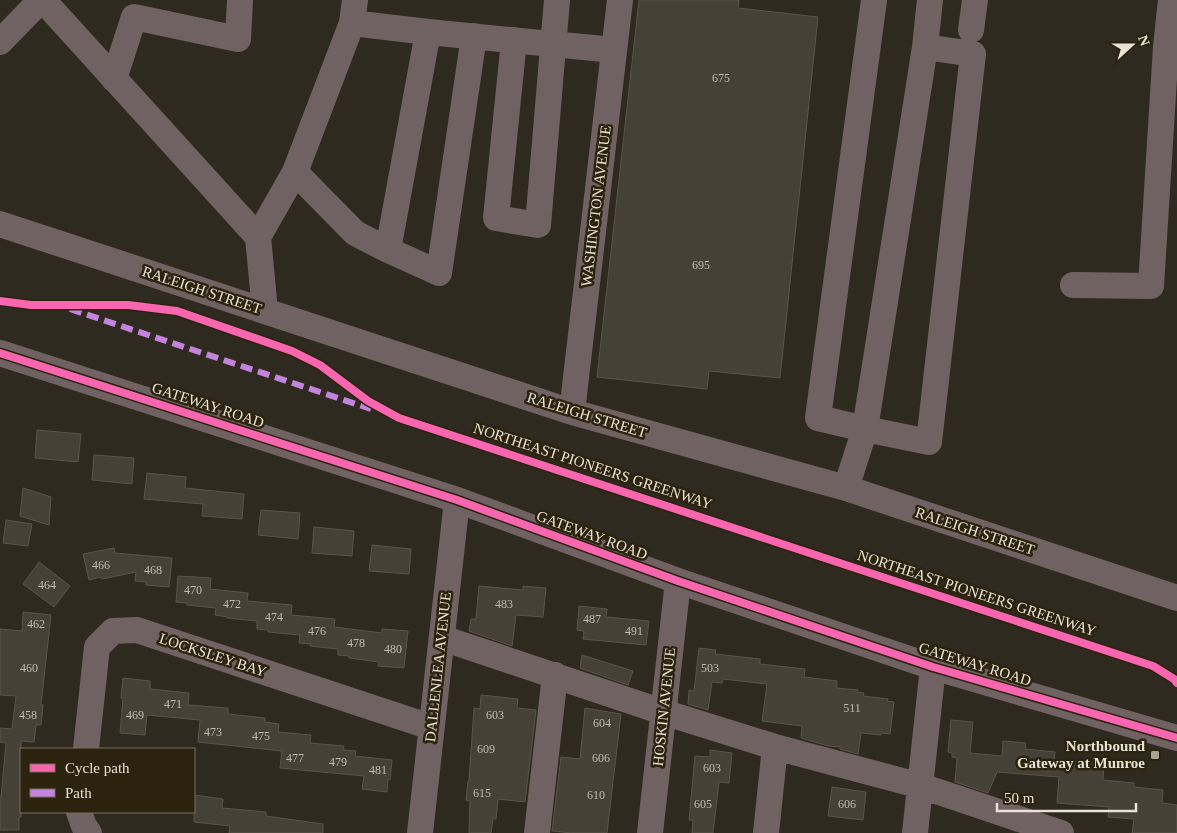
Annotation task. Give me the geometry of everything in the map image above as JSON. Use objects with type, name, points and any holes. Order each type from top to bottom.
[{"type":"street","points":[[0,42],[42,0],[258,238]]},
{"type":"street","points":[[114,79],[134,17],[238,39],[240,0]]},
{"type":"street","points":[[514,40],[496,218],[538,224],[557,0]]},
{"type":"street","name":"WASHINGTON AVENUE","points":[[572,412],[620,0]]},
{"type":"street","points":[[874,0],[818,418],[929,442],[973,54],[924,47]]},
{"type":"street","points":[[846,488],[866,429],[930,0]]},
{"type":"street","points":[[971,30],[975,0]]},
{"type":"street","points":[[1073,285],[1151,286],[1172,48],[1171,0]]},
{"type":"street","points":[[265,311],[258,238],[294,172],[354,11],[428,32],[614,50]]},
{"type":"street","points":[[388,250],[428,32]]},
{"type":"street","points":[[294,172],[354,233],[439,273],[474,36]]},
{"type":"street","name":"RALEIGH STREET","points":[[0,224],[572,412],[846,488],[1177,598]]},
{"type":"street","name":"GATEWAY ROAD","points":[[0,352],[457,500],[678,582],[933,667],[1177,738]]},
{"type":"street","name":"DALLENLEA AVENUE","points":[[420,833],[457,500]]},
{"type":"street","name":"HOSKIN AVENUE","points":[[650,833],[678,582]]},
{"type":"street","name":"LOCKSLEY BAY","points":[[86,748],[97,648],[113,631],[137,630],[431,727]]},
{"type":"street","points":[[442,638],[663,712],[775,747],[921,786],[1060,833]]},
{"type":"street","points":[[915,833],[933,667]]},
{"type":"street","points":[[537,833],[555,676]]},
{"type":"street","points":[[766,833],[775,747]]},
{"type":"street","points":[[79,813],[89,833]]},
{"type":"building","points":[[639,0],[739,0],[738,8],[818,17],[780,378],[709,371],[707,389],[597,377]]},
{"type":"building","points":[[37,430],[81,434],[78,462],[35,458]]},
{"type":"building","points":[[94,455],[134,458],[132,484],[92,480]]},
{"type":"building","points":[[147,473],[186,477],[185,488],[244,494],[242,519],[202,516],[203,504],[144,499]]},
{"type":"building","points":[[23,488],[51,497],[49,525],[20,516]]},
{"type":"building","points":[[261,510],[300,513],[298,539],[258,535]]},
{"type":"building","points":[[6,520],[32,524],[28,546],[3,543]]},
{"type":"building","points":[[314,527],[354,531],[352,556],[312,553]]},
{"type":"building","points":[[372,545],[411,549],[409,574],[369,571]]},
{"type":"building","points":[[114,548],[115,553],[172,558],[169,587],[146,585],[146,582],[135,581],[136,572],[89,580],[83,554]]},
{"type":"building","points":[[39,562],[70,586],[54,607],[23,584]]},
{"type":"building","points":[[178,576],[211,578],[210,589],[248,593],[247,601],[292,605],[291,615],[335,619],[334,627],[382,633],[382,629],[408,631],[404,668],[378,666],[379,662],[338,655],[338,649],[299,643],[300,635],[268,632],[268,630],[257,629],[257,621],[227,618],[215,615],[216,608],[176,602]]},
{"type":"building","points":[[479,586],[523,590],[523,586],[546,588],[543,617],[516,615],[512,646],[469,631],[471,619],[476,619]]},
{"type":"building","points":[[579,606],[607,609],[606,617],[649,621],[646,645],[583,639],[584,631],[577,630]]},
{"type":"building","points":[[23,612],[51,615],[41,705],[43,705],[41,725],[36,725],[34,742],[21,741],[21,817],[19,817],[19,830],[0,830],[0,797],[6,743],[0,742],[0,728],[12,729],[16,696],[0,695],[0,629],[22,631]]},
{"type":"building","points":[[699,648],[716,650],[715,654],[760,659],[760,664],[805,669],[804,677],[837,681],[837,688],[858,690],[857,692],[864,693],[863,696],[888,699],[887,701],[894,702],[890,734],[861,733],[858,754],[840,749],[840,747],[828,746],[801,738],[802,726],[762,721],[767,684],[723,679],[722,683],[712,682],[708,710],[688,704],[689,690],[694,691]]},
{"type":"building","points":[[582,655],[633,671],[628,685],[580,668]]},
{"type":"building","points":[[123,678],[150,681],[150,689],[189,693],[188,705],[228,708],[228,714],[265,718],[265,722],[279,724],[278,732],[311,735],[310,743],[344,746],[343,750],[356,751],[355,756],[392,760],[387,792],[362,789],[364,776],[280,768],[282,751],[198,742],[200,720],[147,715],[145,735],[120,733]]},
{"type":"building","points":[[481,695],[518,699],[517,708],[536,710],[525,802],[498,799],[496,819],[493,818],[491,833],[469,833],[470,801],[466,800],[474,708],[480,709]]},
{"type":"building","points":[[585,708],[621,714],[607,833],[552,831],[561,757],[580,759]]},
{"type":"building","points":[[951,720],[973,722],[970,753],[1002,756],[1003,741],[1026,743],[1025,749],[1055,752],[1054,759],[1104,763],[1103,780],[1134,783],[1134,787],[1163,790],[1162,803],[1177,805],[1177,833],[1132,833],[1134,819],[1108,817],[1109,807],[1057,803],[1059,777],[997,772],[988,793],[955,782],[957,758],[952,757],[952,753],[948,752]]},
{"type":"building","points":[[710,750],[732,753],[729,783],[719,782],[713,833],[692,833],[693,820],[689,820],[695,756],[710,757]]},
{"type":"building","points":[[832,787],[866,792],[863,820],[828,816]]},
{"type":"building","points":[[195,795],[223,799],[222,808],[266,812],[266,816],[323,824],[323,833],[229,833],[230,826],[194,822]]},
{"type":"marked path","points":[[70,309],[371,409]]},
{"type":"cycle path","name":"NORTHEAST PIONEERS GREENWAY","points":[[0,301],[31,305],[128,305],[177,311],[292,351],[320,365],[368,401],[399,418],[1153,666],[1174,679],[1177,683]]},
{"type":"cycle path","points":[[0,353],[457,500],[678,581],[933,667],[1177,738]]},
{"type":"place","name":"Northbound Gateway at Munroe","points":[[1155,755]]}]
